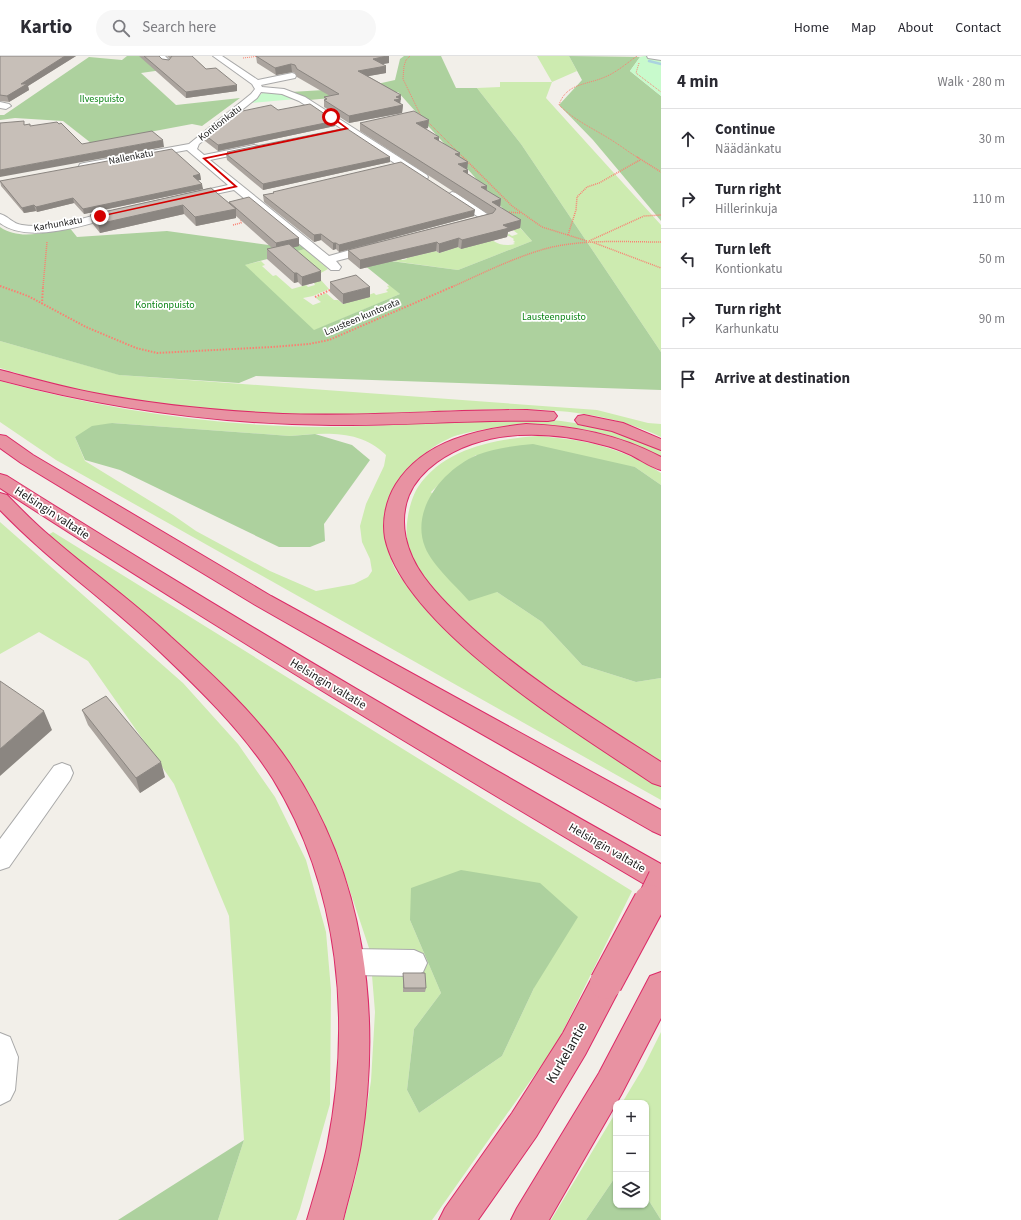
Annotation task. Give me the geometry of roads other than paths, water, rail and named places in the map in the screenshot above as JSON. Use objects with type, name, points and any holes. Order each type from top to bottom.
[{"type":"highway","points":[[0,375],[83,396],[179,412],[232,417],[326,420],[381,420],[494,415],[548,416],[579,419],[606,424],[661,445]]},
{"type":"highway","points":[[661,464],[626,447],[590,436],[542,430],[495,432],[455,445],[420,466],[404,486],[395,509],[393,519],[398,551],[415,581],[430,600],[471,640],[544,697],[661,775]]},
{"type":"highway","points":[[0,440],[27,459],[264,601],[661,823]]},
{"type":"highway","name":"Helsingin valtatie","points":[[0,480],[228,624],[513,794],[661,878]]},
{"type":"highway","points":[[0,498],[41,540],[161,640],[206,684],[265,750],[292,789],[320,842],[341,908],[351,962],[354,1011],[351,1093],[344,1145],[325,1220]]},
{"type":"highway","name":"Kurkelantie","points":[[457,1220],[524,1125],[574,1044],[661,878]]},
{"type":"highway","points":[[529,1220],[610,1084],[655,1000]]},
{"type":"street","points":[[160,56],[167,62]]},
{"type":"street","points":[[219,57],[236,56]]},
{"type":"street","points":[[651,56],[661,58]]},
{"type":"street","points":[[219,57],[257,86],[297,96],[487,217],[471,222]]},
{"type":"street","points":[[257,86],[292,76]]},
{"type":"street","name":"Kontionkatu","points":[[257,86],[254,96],[194,144],[192,146],[192,150],[331,264],[386,244]]},
{"type":"street","points":[[334,131],[362,126]]},
{"type":"street","name":"Nallenkatu","points":[[76,168],[192,146]]},
{"type":"street","points":[[203,158],[262,146]]},
{"type":"street","points":[[388,167],[402,164]]},
{"type":"street","points":[[174,200],[236,186]]},
{"type":"street","points":[[252,198],[265,195]]},
{"type":"street","name":"Karhunkatu","points":[[0,217],[18,228],[37,230],[129,210]]},
{"type":"street","points":[[0,859],[62,773]]},
{"type":"street","points":[[351,962],[414,963]]},
{"type":"street","points":[[0,1047],[4,1057],[0,1090]]},
{"type":"waterway","points":[[649,61],[661,64]]},
{"type":"park label","name":"Ilvespuisto","points":[[102,99]]},
{"type":"park label","name":"Kontionpuisto","points":[[165,305]]},
{"type":"park label","name":"Lausteenpuisto","points":[[554,317]]}]
